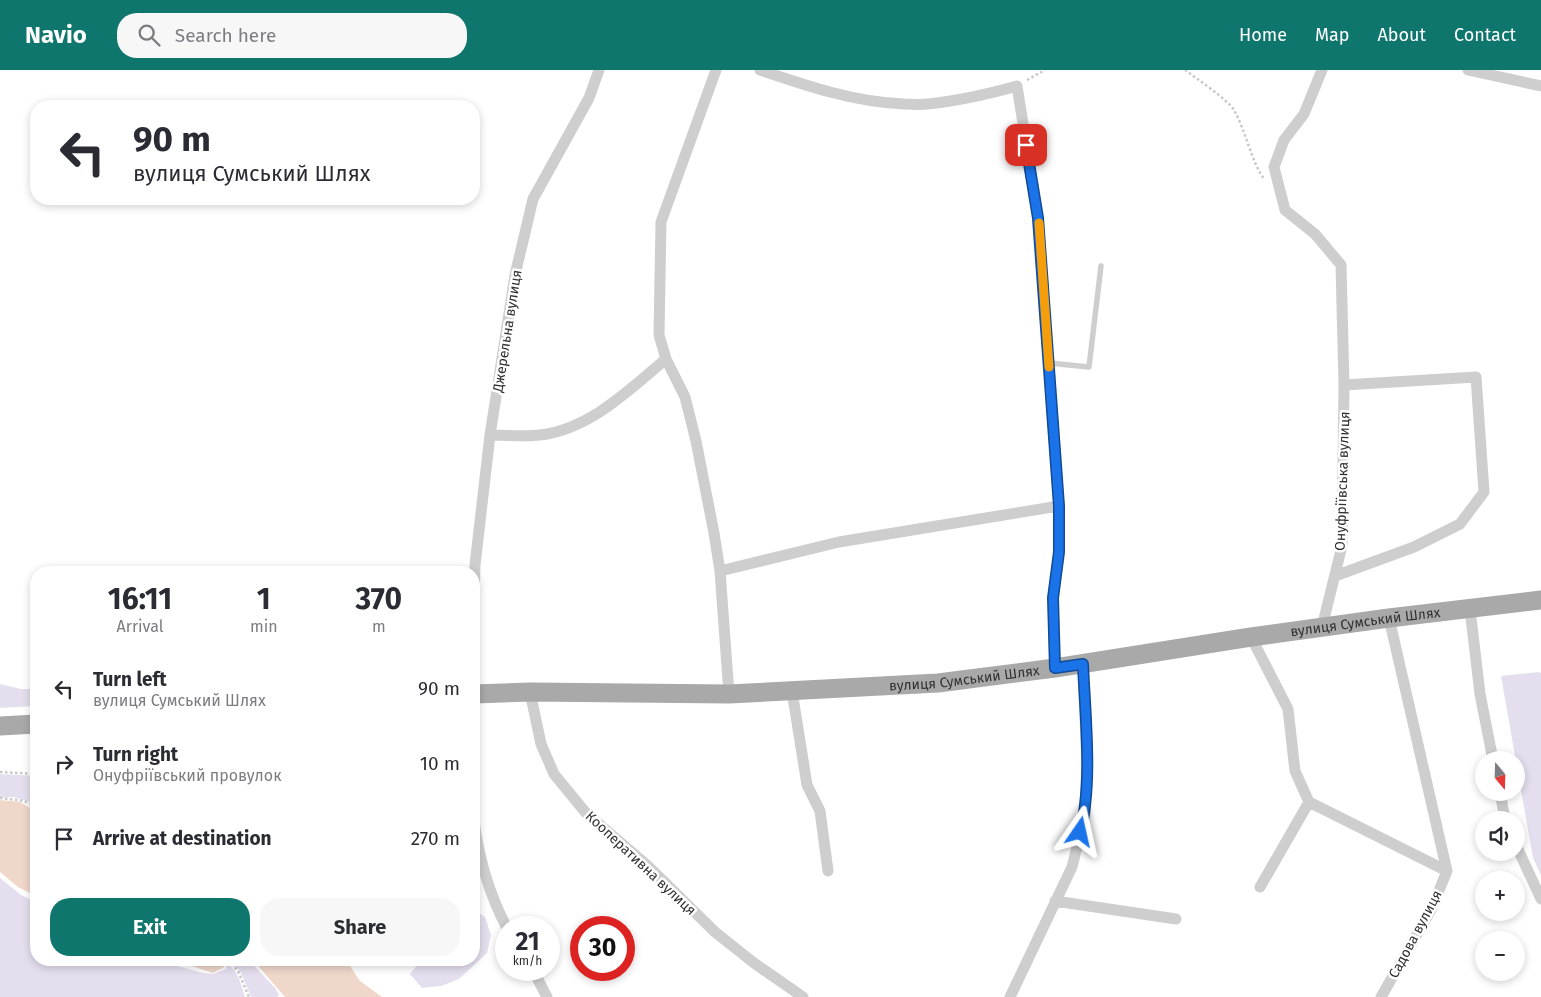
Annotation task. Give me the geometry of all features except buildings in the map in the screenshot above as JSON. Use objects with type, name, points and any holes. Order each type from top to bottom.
[{"type":"main road","name":"вулиця Сумський Шлях","points":[[480,694],[530,692],[729,694],[938,683],[1083,664],[1251,637],[1389,618],[1541,600]]},
{"type":"main road","points":[[0,726],[30,724]]},
{"type":"street","name":"Джерельна вулиця","points":[[476,566],[490,436],[515,275],[533,199],[589,98],[599,70]]},
{"type":"street","points":[[716,70],[661,222],[659,336],[666,358],[685,397],[696,442],[720,572],[729,694]]},
{"type":"street","points":[[760,70],[810,88],[888,104],[926,105],[1017,86],[1038,218],[1053,364],[1059,506],[1059,552],[1053,598],[1055,668]]},
{"type":"street","name":"Онуфріївська вулиця","points":[[1322,70],[1304,114],[1284,140],[1274,168],[1285,210],[1315,234],[1341,265],[1344,385],[1342,546],[1322,628]]},
{"type":"street","points":[[1468,70],[1541,86]]},
{"type":"street","points":[[490,436],[540,435],[570,428],[597,414],[623,395],[666,358]]},
{"type":"street","points":[[1335,576],[1414,547],[1460,524],[1484,492],[1476,377],[1344,385]]},
{"type":"street","points":[[720,572],[839,542],[1059,506]]},
{"type":"street","points":[[1470,609],[1480,694],[1491,751]]},
{"type":"street","points":[[1389,618],[1447,871]]},
{"type":"street","points":[[1251,637],[1288,709],[1295,771],[1309,802],[1447,871]]},
{"type":"street","points":[[1010,997],[1072,867],[1085,815],[1087,765],[1083,664]]},
{"type":"street","points":[[792,691],[807,786],[820,811],[828,871]]},
{"type":"street","name":"Кооперативна вулиця","points":[[530,692],[541,744],[554,774],[586,813],[649,868],[715,932],[754,963],[803,997]]},
{"type":"street","points":[[1260,887],[1309,802]]},
{"type":"street","points":[[480,858],[501,916]]},
{"type":"street","points":[[1523,861],[1541,899]]},
{"type":"street","name":"Садова вулиця","points":[[1381,997],[1431,910],[1447,871]]},
{"type":"street","points":[[1055,900],[1176,919]]},
{"type":"street","points":[[539,981],[547,997]]},
{"type":"lane","points":[[1053,364],[1088,367],[1102,266]]},
{"type":"path","points":[[1017,86],[1045,70]]},
{"type":"path","points":[[1186,70],[1233,108],[1264,180]]},
{"type":"path","points":[[0,772],[30,774]]},
{"type":"path","points":[[0,798],[30,804]]},
{"type":"path","points":[[233,966],[238,971],[248,997]]},
{"type":"shaded area","points":[[1541,673],[1541,875],[1533,858],[1523,801],[1525,801],[1525,751],[1514,751],[1501,676]]},
{"type":"shaded area","points":[[0,684],[30,689],[30,706],[0,708]]},
{"type":"shaded area","points":[[0,774],[30,776],[30,802],[13,797],[0,798]]},
{"type":"shaded area","points":[[0,800],[20,802],[30,808],[30,893],[18,887],[0,872]]},
{"type":"shaded area","points":[[0,878],[21,895],[30,899],[30,966],[177,966],[213,974],[230,966],[237,974],[245,997],[0,997]]},
{"type":"shaded area","points":[[480,914],[485,917],[491,935],[487,953],[480,960]]},
{"type":"shaded area","points":[[192,966],[224,966],[213,973]]},
{"type":"shaded area","points":[[236,966],[255,966],[279,995],[277,997],[251,997],[241,973]]},
{"type":"shaded area","points":[[258,966],[350,966],[360,981],[382,997],[285,997]]},
{"type":"shaded area","points":[[416,966],[473,966],[459,979],[441,986],[422,988],[410,974]]},
{"type":"slow traffic","points":[[1039,223],[1049,367]]},
{"type":"route","points":[[1026,145],[1038,218],[1059,506],[1059,552],[1053,598],[1055,668],[1083,664],[1087,765],[1085,815],[1080,832]]}]
